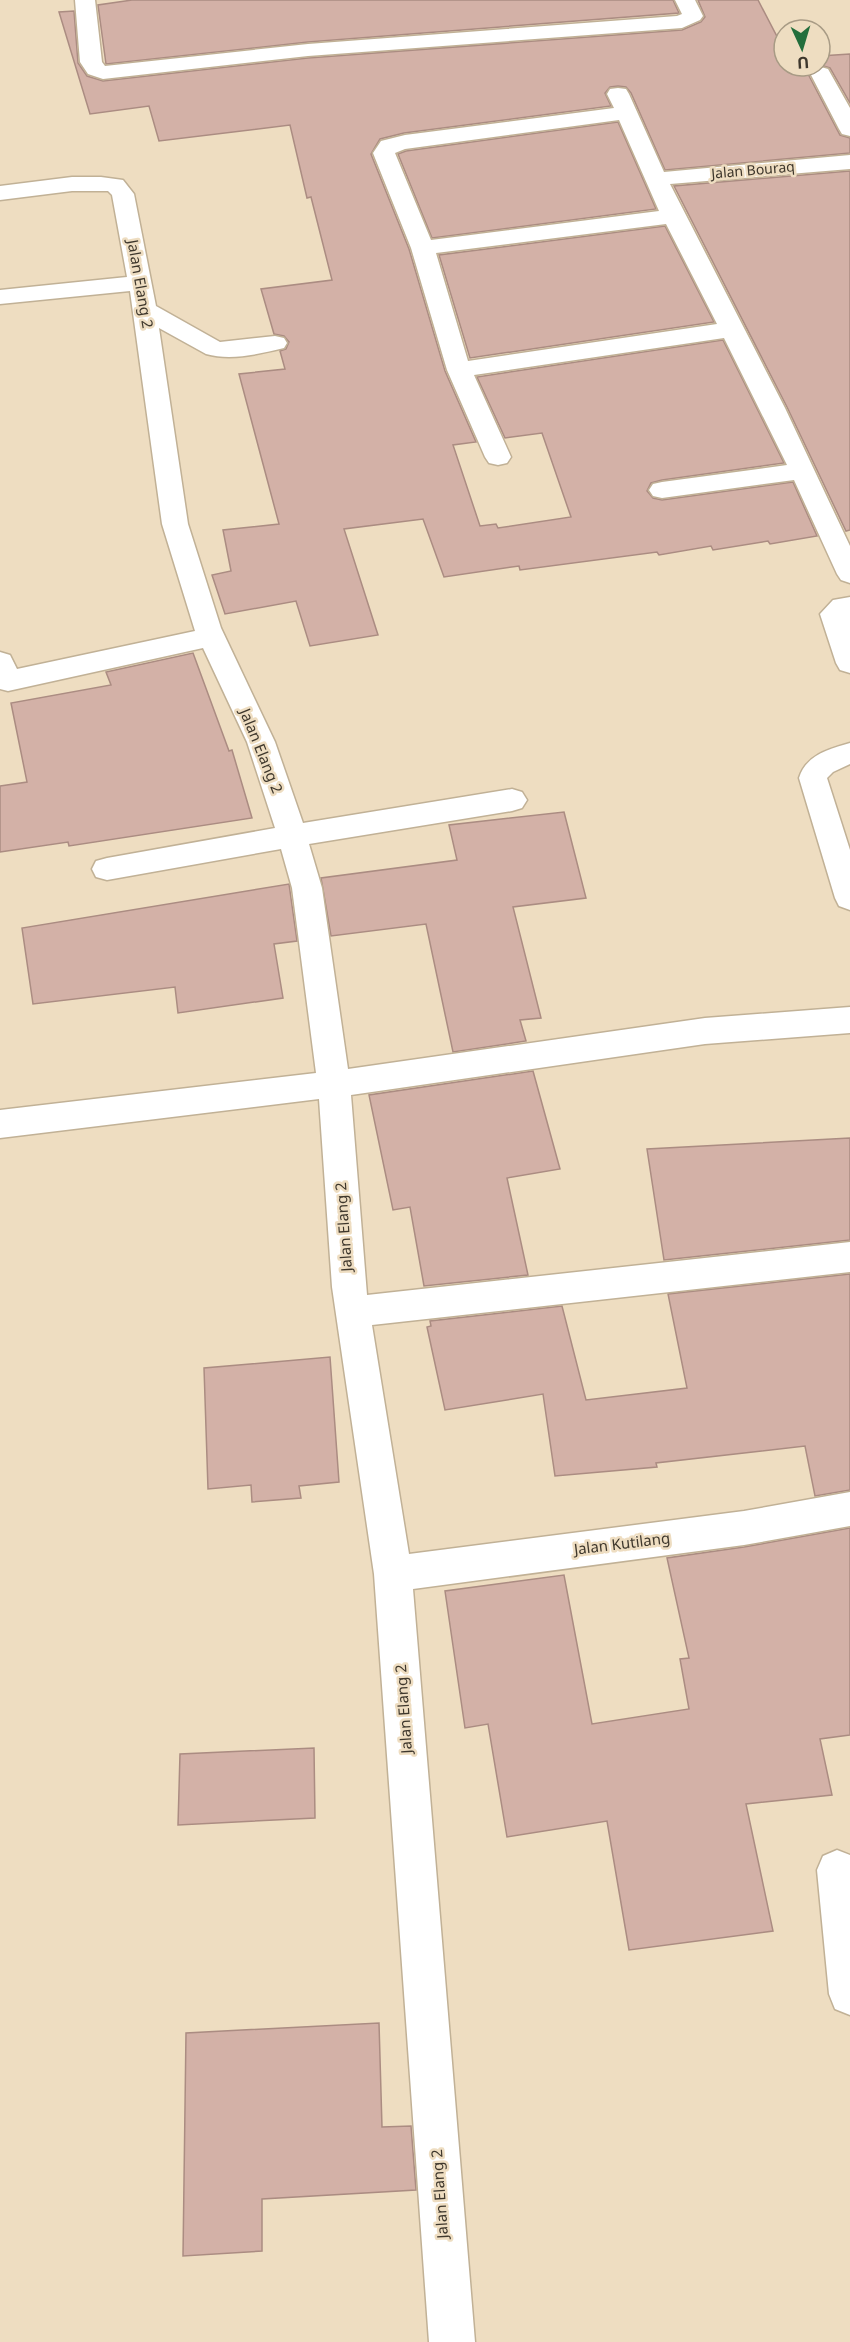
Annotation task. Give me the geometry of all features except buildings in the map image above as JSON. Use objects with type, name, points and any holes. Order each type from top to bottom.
[{"type":"street","points":[[86,0],[91,62],[95,70],[103,73],[308,50],[682,22],[693,16],[685,0]]},
{"type":"street","points":[[824,78],[850,129]]},
{"type":"street","points":[[498,458],[459,370],[423,248],[384,153],[389,146],[622,104],[673,216],[773,408],[850,574]]},
{"type":"street","name":"Jalan Bouraq","points":[[656,179],[850,162]]},
{"type":"street","name":"Jalan Elang 2","points":[[2,189],[106,184],[119,188],[127,208],[143,296],[175,524],[211,637],[261,742],[307,888],[333,1084],[353,1312],[393,1574],[452,2342]]},
{"type":"street","points":[[423,248],[673,216]]},
{"type":"street","points":[[0,297],[143,296],[215,349],[230,350],[275,344]]},
{"type":"street","points":[[459,370],[732,329]]},
{"type":"street","points":[[662,490],[802,471]]},
{"type":"street","points":[[850,606],[843,607],[834,614],[850,663]]},
{"type":"street","points":[[3,675],[211,637]]},
{"type":"street","points":[[850,753],[819,766],[814,771],[813,778],[850,898]]},
{"type":"street","points":[[107,869],[512,800]]},
{"type":"street","points":[[0,1124],[333,1084],[705,1031],[850,1020]]},
{"type":"street","points":[[353,1312],[850,1257]]},
{"type":"street","name":"Jalan Kutilang","points":[[393,1574],[744,1528],[850,1509]]},
{"type":"street","points":[[837,1870],[850,1994]]}]
